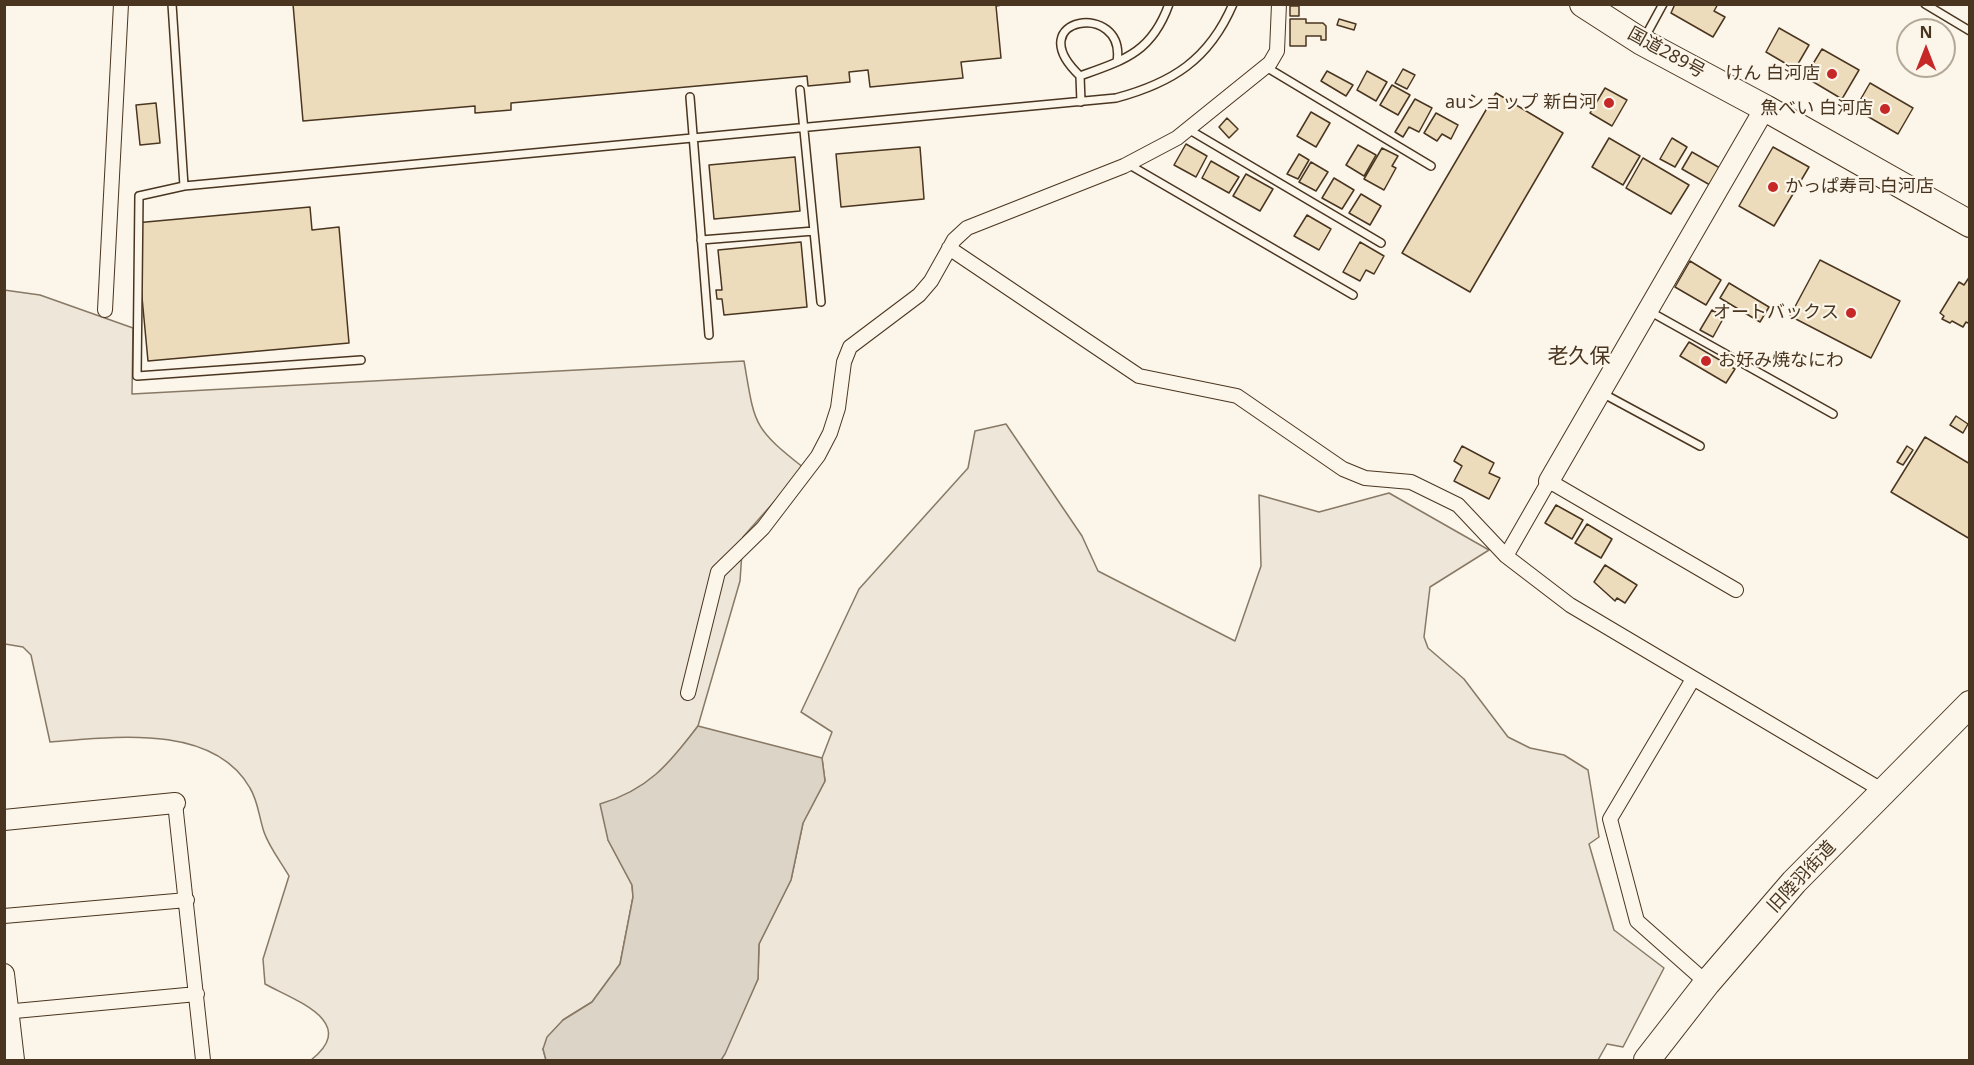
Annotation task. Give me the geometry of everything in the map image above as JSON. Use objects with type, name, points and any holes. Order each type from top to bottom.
[{"type":"highway","name":"国道289号","points":[[1583,4],[1642,42],[1765,108],[1970,224]]},
{"type":"highway","name":"旧陸羽街道","points":[[1647,1060],[1707,983],[1794,882],[1970,704]]},
{"type":"street","points":[[105,310],[121,4]]},
{"type":"street","points":[[688,693],[718,572],[763,528],[818,456],[830,433],[838,408],[844,362],[850,347],[919,295],[931,281],[949,248],[967,228],[1128,164],[1177,138],[1266,66],[1277,51],[1279,4]]},
{"type":"street","points":[[1506,556],[1765,108]]},
{"type":"street","points":[[949,248],[1139,376],[1237,396],[1343,469],[1365,478],[1411,482],[1458,505],[1506,556],[1570,606],[1885,792]]},
{"type":"street","points":[[1549,481],[1736,590]]},
{"type":"street","points":[[1693,679],[1610,819],[1638,921],[1707,983]]},
{"type":"street","points":[[4,820],[175,803],[203,1060]]},
{"type":"street","points":[[4,916],[187,900]]},
{"type":"street","points":[[4,974],[14,1060]]},
{"type":"street","points":[[7,1012],[197,994]]},
{"type":"lane","points":[[172,4],[184,186]]},
{"type":"lane","points":[[1080,76],[1118,62],[1148,44],[1161,27],[1169,4]]},
{"type":"lane","points":[[361,360],[137,376],[139,196],[184,186],[1116,98],[1150,89],[1189,66],[1223,27],[1233,4]]},
{"type":"lane","points":[[1642,42],[1664,4]]},
{"type":"lane","points":[[1925,4],[1970,31]]},
{"type":"lane","points":[[1079,16],[1068,22],[1060,32],[1060,40],[1069,65],[1080,76],[1081,102]]},
{"type":"lane","points":[[1110,20],[1119,47],[1118,62]]},
{"type":"lane","points":[[1266,66],[1431,166]]},
{"type":"lane","points":[[800,90],[821,302]]},
{"type":"lane","points":[[690,97],[710,335]]},
{"type":"lane","points":[[1188,129],[1381,243]]},
{"type":"lane","points":[[1128,164],[1353,295]]},
{"type":"lane","points":[[701,240],[814,231]]},
{"type":"lane","points":[[1649,311],[1833,414]]},
{"type":"lane","points":[[1600,392],[1700,446]]},
{"type":"shaded area","points":[[4,290],[40,295],[133,328],[132,394],[744,361],[754,412],[759,423],[774,443],[804,468],[743,537],[740,581],[698,726],[669,764],[651,780],[621,798],[608,840],[632,885],[633,897],[620,964],[592,1002],[563,1020],[543,1049],[546,1060],[311,1060],[324,1046],[329,1034],[326,1023],[305,1005],[265,984],[263,959],[289,876],[266,838],[253,793],[233,767],[212,753],[187,744],[160,739],[131,737],[50,742],[31,655],[23,647],[5,644]]},
{"type":"shaded area","points":[[1006,424],[1082,536],[1098,571],[1235,641],[1261,566],[1259,495],[1319,512],[1389,493],[1489,550],[1430,587],[1424,637],[1428,648],[1464,679],[1508,737],[1530,748],[1564,755],[1588,770],[1599,837],[1589,844],[1614,930],[1664,968],[1623,1047],[1607,1044],[1598,1060],[721,1060],[758,979],[759,944],[791,880],[803,823],[825,781],[822,758],[832,732],[801,712],[859,589],[968,468],[975,431]]},
{"type":"shaded area","points":[[698,726],[822,758],[825,781],[803,823],[791,880],[759,944],[758,979],[725,1054],[721,1060],[546,1060],[543,1049],[547,1037],[563,1020],[592,1002],[620,964],[633,897],[632,885],[608,840],[600,804],[631,791],[656,774]]},
{"type":"building","points":[[293,4],[1008,4],[996,6],[1001,58],[961,62],[963,78],[870,87],[868,70],[849,72],[850,82],[808,86],[807,76],[511,103],[511,110],[475,113],[475,106],[303,121]]},
{"type":"building","points":[[1675,4],[1718,4],[1714,11],[1725,17],[1713,37],[1671,13]]},
{"type":"building","points":[[1290,6],[1299,6],[1299,16],[1290,16]]},
{"type":"building","points":[[1290,19],[1306,19],[1306,23],[1323,23],[1326,26],[1326,40],[1321,40],[1321,36],[1306,36],[1306,46],[1290,46]]},
{"type":"building","points":[[1339,19],[1356,24],[1354,30],[1337,25]]},
{"type":"building","points":[[1779,28],[1809,45],[1795,69],[1766,52]]},
{"type":"building","points":[[1822,49],[1859,70],[1842,99],[1805,77]]},
{"type":"building","points":[[1403,69],[1415,75],[1407,89],[1395,83]]},
{"type":"building","points":[[1327,71],[1353,85],[1346,96],[1321,81]]},
{"type":"building","points":[[1367,71],[1387,82],[1376,101],[1357,90]]},
{"type":"building","points":[[1870,83],[1913,108],[1898,134],[1855,109]]},
{"type":"building","points":[[1392,85],[1410,95],[1398,115],[1380,105]]},
{"type":"building","points":[[1605,88],[1627,100],[1612,126],[1590,113]]},
{"type":"building","points":[[1496,93],[1563,133],[1470,292],[1402,253]]},
{"type":"building","points":[[1415,99],[1432,108],[1419,132],[1409,127],[1403,137],[1395,132]]},
{"type":"building","points":[[156,103],[160,143],[140,145],[136,105]]},
{"type":"building","points":[[1311,112],[1330,123],[1316,147],[1297,136]]},
{"type":"building","points":[[1436,113],[1458,125],[1451,139],[1442,134],[1437,141],[1424,133]]},
{"type":"building","points":[[1227,118],[1238,129],[1229,138],[1219,127]]},
{"type":"building","points":[[1609,138],[1640,156],[1623,185],[1592,167]]},
{"type":"building","points":[[1672,138],[1687,147],[1675,167],[1660,159]]},
{"type":"building","points":[[1186,144],[1207,156],[1196,177],[1174,165]]},
{"type":"building","points":[[1358,145],[1376,155],[1364,176],[1346,165]]},
{"type":"building","points":[[920,147],[924,199],[841,207],[836,154]]},
{"type":"building","points":[[1773,147],[1809,167],[1774,226],[1739,206]]},
{"type":"building","points":[[1382,148],[1398,156],[1392,166],[1396,168],[1384,190],[1364,179]]},
{"type":"building","points":[[1692,152],[1720,168],[1710,185],[1682,169]]},
{"type":"building","points":[[1299,154],[1309,160],[1298,179],[1287,174]]},
{"type":"building","points":[[795,157],[800,211],[714,219],[709,165]]},
{"type":"building","points":[[1643,158],[1689,185],[1671,214],[1626,188]]},
{"type":"building","points":[[1211,161],[1239,177],[1229,193],[1202,178]]},
{"type":"building","points":[[1311,162],[1328,172],[1316,191],[1299,182]]},
{"type":"building","points":[[1246,174],[1273,189],[1260,211],[1233,196]]},
{"type":"building","points":[[1334,178],[1354,190],[1342,209],[1322,198]]},
{"type":"building","points":[[1361,194],[1381,206],[1370,225],[1349,213]]},
{"type":"building","points":[[310,207],[312,230],[339,227],[349,343],[148,361],[135,223]]},
{"type":"building","points":[[1307,215],[1331,229],[1319,250],[1294,236]]},
{"type":"building","points":[[801,242],[807,307],[724,315],[722,299],[717,299],[716,290],[722,290],[718,250]]},
{"type":"building","points":[[1360,242],[1384,256],[1374,274],[1366,270],[1360,281],[1343,272]]},
{"type":"building","points":[[1820,260],[1900,301],[1871,358],[1790,316]]},
{"type":"building","points":[[1690,261],[1721,280],[1706,305],[1675,287]]},
{"type":"building","points":[[1970,276],[1970,324],[1966,322],[1963,327],[1942,319],[1944,316],[1940,313],[1959,282],[1964,285]]},
{"type":"building","points":[[1729,283],[1769,307],[1760,322],[1720,298]]},
{"type":"building","points":[[1712,310],[1724,317],[1713,337],[1700,330]]},
{"type":"building","points":[[1689,342],[1735,369],[1726,383],[1680,356]]},
{"type":"building","points":[[1956,416],[1968,424],[1963,433],[1950,425]]},
{"type":"building","points":[[1925,437],[1970,464],[1970,539],[1891,492]]},
{"type":"building","points":[[1462,446],[1494,463],[1489,473],[1500,478],[1489,499],[1454,481],[1462,466],[1454,461]]},
{"type":"building","points":[[1907,446],[1913,450],[1903,465],[1897,462]]},
{"type":"building","points":[[1556,505],[1583,520],[1572,539],[1545,523]]},
{"type":"building","points":[[1587,524],[1612,539],[1601,558],[1575,543]]},
{"type":"building","points":[[1605,565],[1637,585],[1625,603],[1617,598],[1615,601],[1594,582]]},
{"type":"place","name":"けん 白河店","points":[[1832,74]]},
{"type":"place","name":"auショップ 新白河","points":[[1609,103]]},
{"type":"place","name":"魚べい 白河店","points":[[1885,109]]},
{"type":"place","name":"かっぱ寿司 白河店","points":[[1773,187]]},
{"type":"place","name":"オートバックス","points":[[1851,313]]},
{"type":"place","name":"お好み焼なにわ","points":[[1706,361]]},
{"type":"district","name":"老久保","points":[[1579,357]]}]
